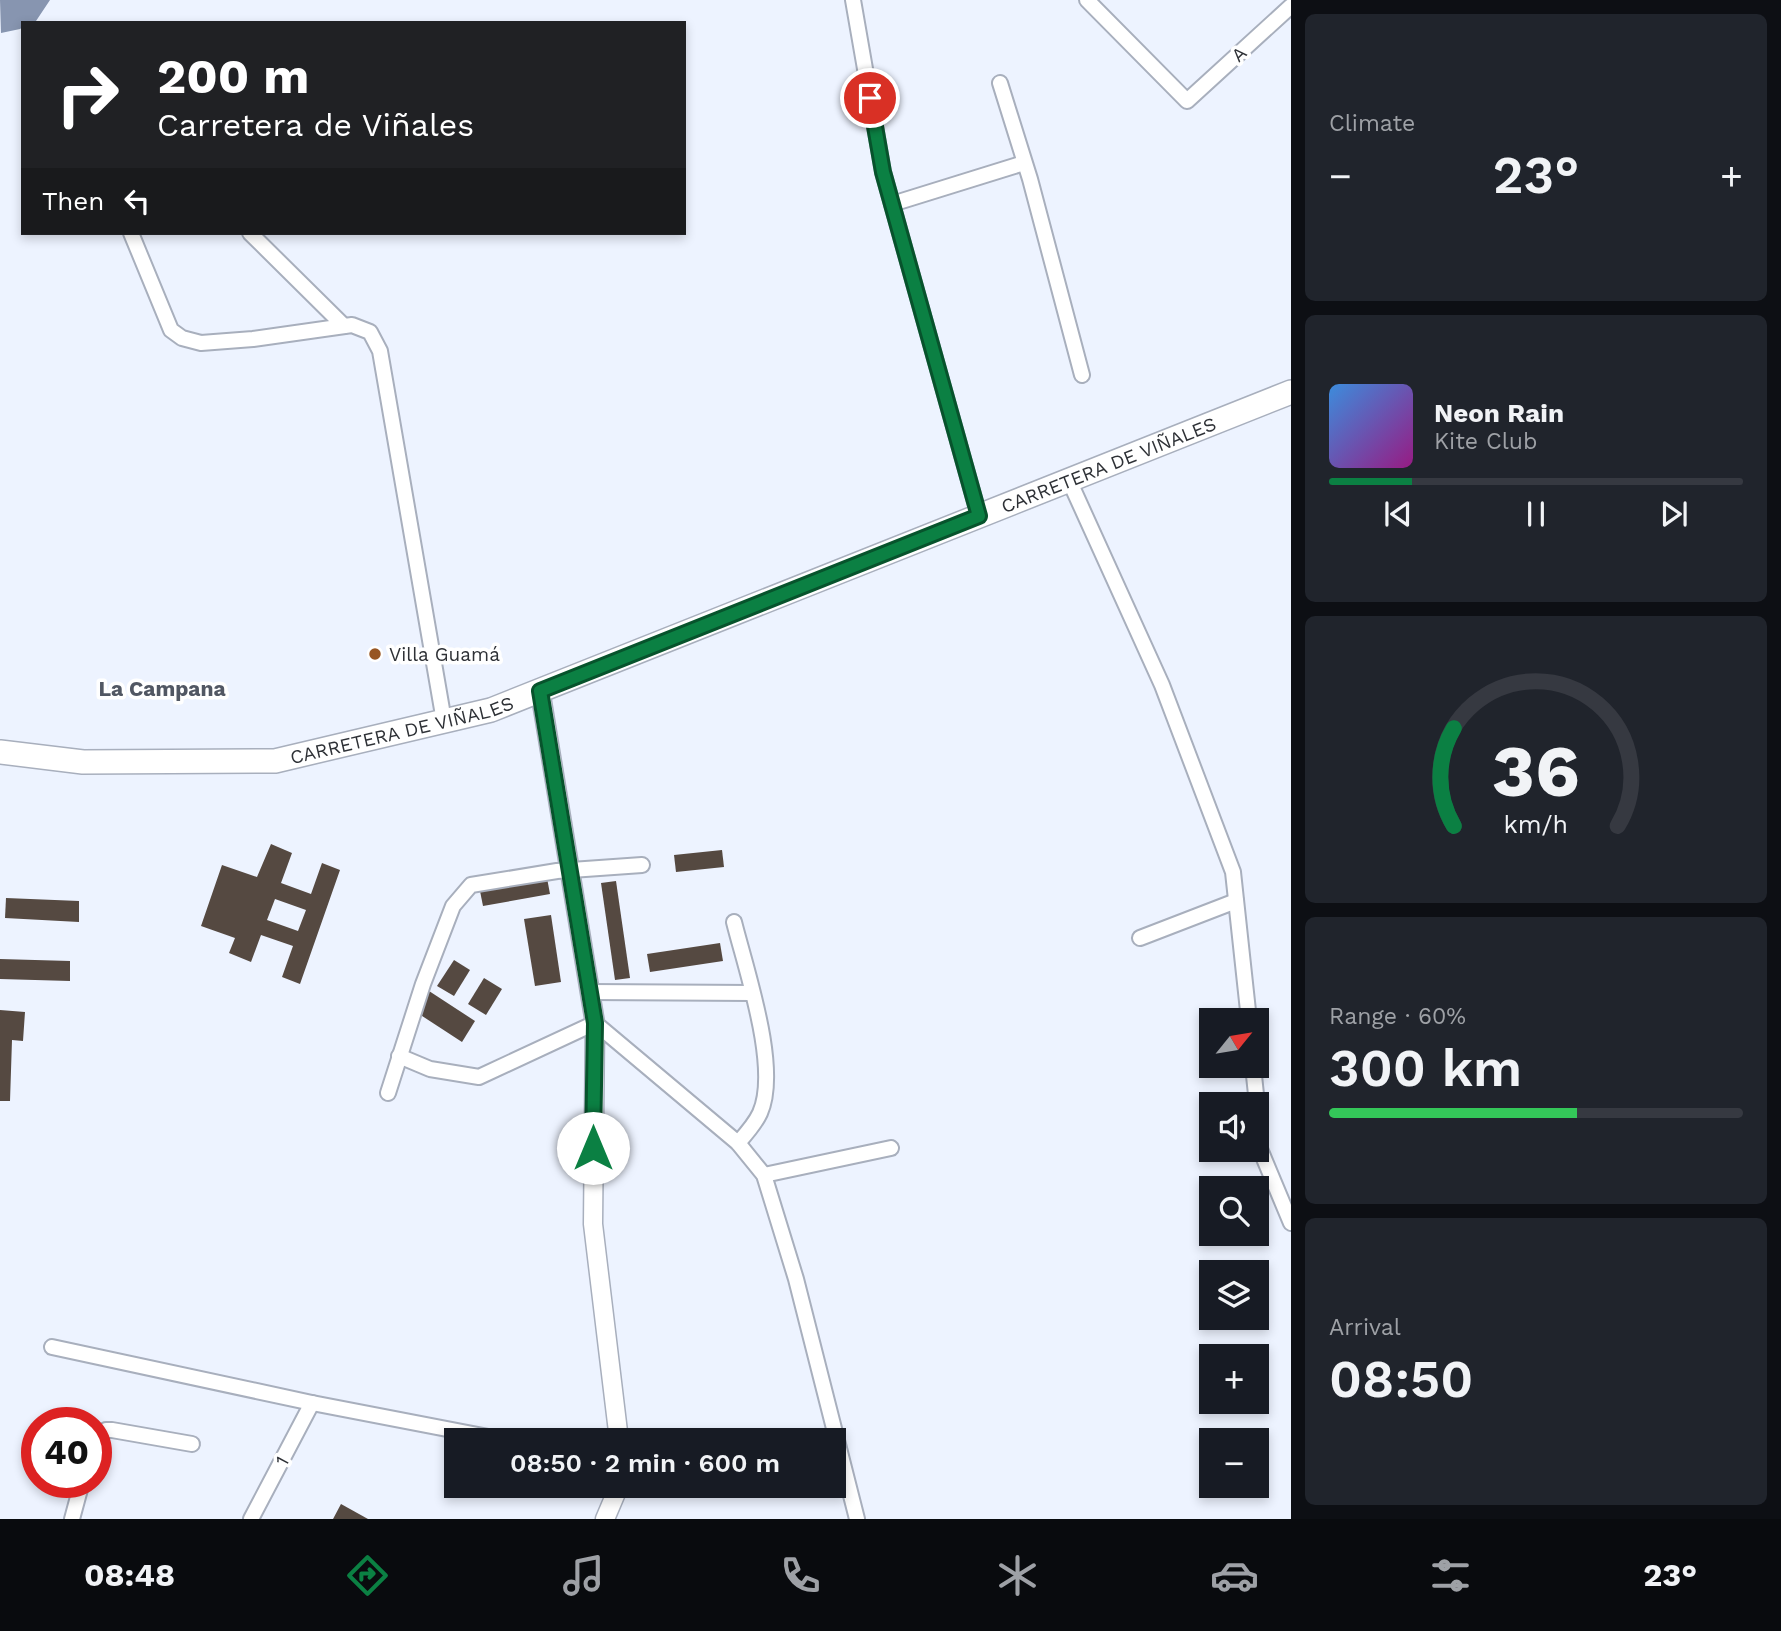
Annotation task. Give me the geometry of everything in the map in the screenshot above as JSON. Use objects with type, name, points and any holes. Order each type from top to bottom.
[{"type":"main road","name":"CARRETERA DE VIÑALES","points":[[0,752],[83,762],[275,761],[491,710],[1291,392]]},
{"type":"street","points":[[853,0],[883,172],[979,516]]},
{"type":"street","name":"A","points":[[1087,0],[1187,101],[1291,6]]},
{"type":"street","points":[[1000,83],[1082,375]]},
{"type":"street","points":[[892,204],[1024,163]]},
{"type":"street","points":[[132,235],[171,330],[182,338],[201,343],[352,325],[370,332],[380,351],[444,721]]},
{"type":"street","points":[[252,235],[344,326]]},
{"type":"street","points":[[1069,480],[1162,685],[1233,872],[1248,1008]]},
{"type":"street","points":[[540,691],[595,1023],[593,1224],[617,1428]]},
{"type":"street","points":[[388,1093],[453,906],[471,886],[570,870],[642,864]]},
{"type":"street","points":[[1140,938],[1236,901]]},
{"type":"street","points":[[734,922],[762,1027],[766,1058],[765,1096],[761,1111],[738,1143]]},
{"type":"street","points":[[590,992],[752,993]]},
{"type":"street","points":[[399,1056],[430,1069],[480,1077],[595,1023]]},
{"type":"street","points":[[595,1023],[738,1143],[764,1175],[796,1279],[857,1519]]},
{"type":"street","points":[[1253,1078],[1260,1149],[1291,1223]]},
{"type":"street","points":[[764,1175],[891,1148]]},
{"type":"street","points":[[52,1347],[444,1428]]},
{"type":"street","name":"1","points":[[251,1519],[312,1403]]},
{"type":"street","points":[[112,1430],[192,1444]]},
{"type":"street","points":[[72,1519],[78,1498]]},
{"type":"street","points":[[606,1519],[614,1498]]},
{"type":"water","points":[[0,0],[50,0],[36,21],[21,21],[20,29],[1,33]]},
{"type":"building","points":[[271,844],[292,853],[281,883],[311,894],[322,863],[340,870],[300,984],[282,977],[293,946],[261,935],[251,962],[229,953],[235,938],[201,926],[222,865],[257,877]],"holes":[[[275,899],[306,910],[298,931],[267,920]]]},
{"type":"building","points":[[722,850],[724,867],[676,872],[674,855]]},
{"type":"building","points":[[547,878],[550,894],[483,906],[480,891]]},
{"type":"building","points":[[616,881],[630,978],[615,980],[601,883]]},
{"type":"building","points":[[6,898],[79,901],[79,922],[5,918]]},
{"type":"building","points":[[551,915],[561,982],[535,986],[524,919]]},
{"type":"building","points":[[720,943],[723,961],[650,972],[647,954]]},
{"type":"building","points":[[0,959],[70,961],[70,981],[0,979]]},
{"type":"building","points":[[454,960],[470,970],[454,996],[437,986]]},
{"type":"building","points":[[484,978],[502,989],[486,1015],[468,1004]]},
{"type":"building","points":[[429,991],[475,1021],[462,1042],[416,1012]]},
{"type":"building","points":[[0,1010],[25,1012],[23,1041],[12,1040],[10,1101],[0,1101]]},
{"type":"building","points":[[341,1504],[368,1519],[333,1519]]},
{"type":"place","name":"Villa Guamá","points":[[375,654]]},
{"type":"district","name":"La Campana","points":[[162,688]]},
{"type":"route","points":[[593,1148],[595,1023],[540,691],[979,516],[883,172],[870,98]]}]
